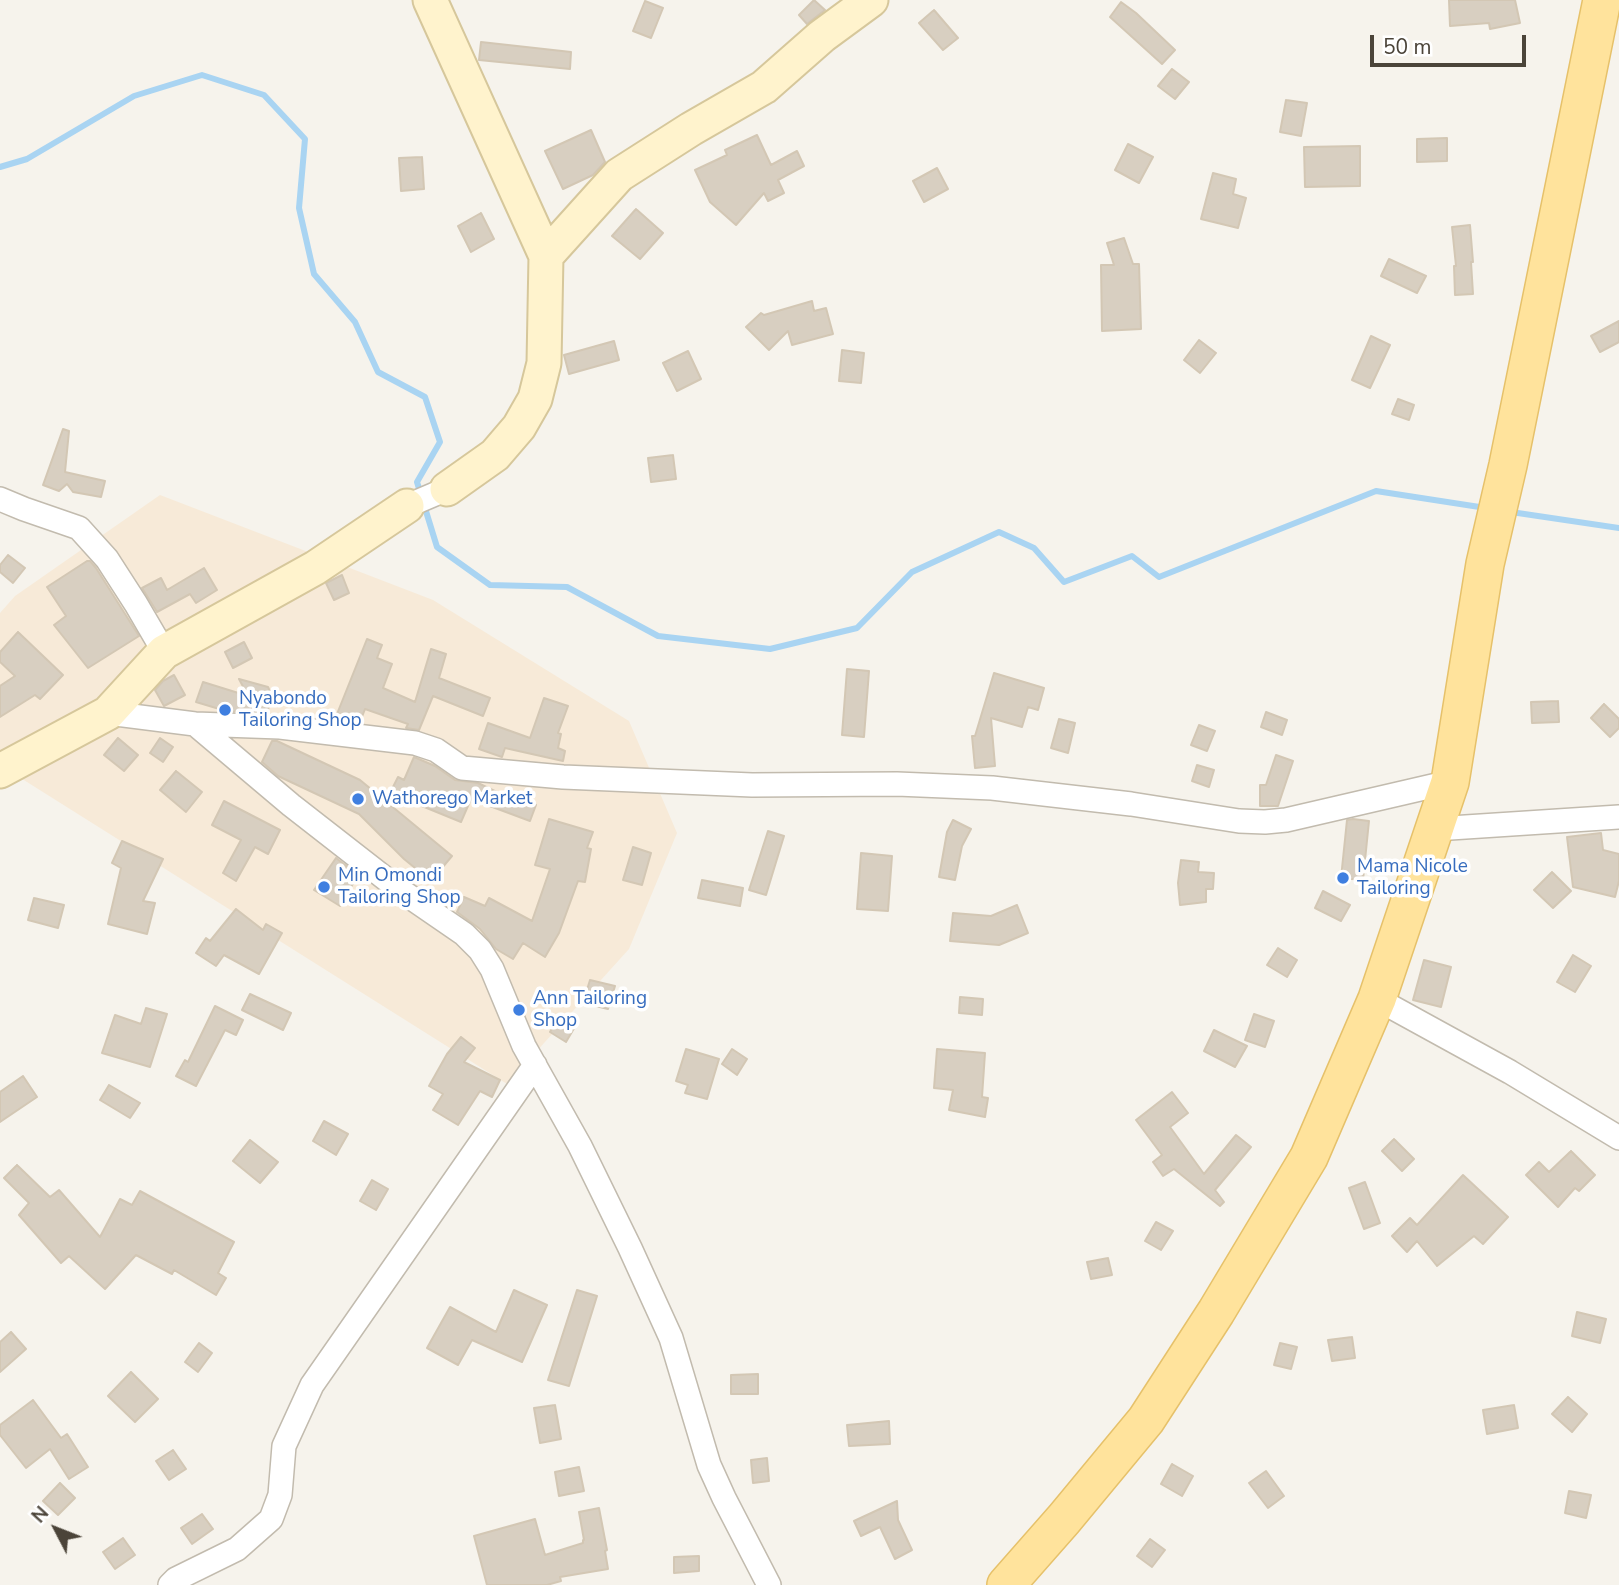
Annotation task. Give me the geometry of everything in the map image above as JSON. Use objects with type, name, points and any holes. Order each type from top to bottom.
[{"type":"main road","points":[[1006,1585],[1146,1420],[1216,1312],[1309,1157],[1377,999],[1436,802],[1508,466],[1602,0]]},
{"type":"street","points":[[0,771],[108,713],[164,652],[315,568],[407,506],[447,489],[495,456],[519,427],[535,399],[544,362],[546,256],[430,0]]},
{"type":"street","points":[[546,256],[619,175],[764,87],[822,36],[871,0]]},
{"type":"street","points":[[0,499],[79,528],[107,559],[164,652]]},
{"type":"street","points":[[108,713],[195,724],[280,727],[415,743],[436,750],[463,768],[563,778],[752,785],[897,784],[992,788],[1131,804],[1239,821],[1265,822],[1436,802],[1619,817]]},
{"type":"street","points":[[195,724],[290,806],[400,890],[464,934],[480,950],[492,969],[524,1046],[580,1146],[671,1338],[709,1465],[769,1585]]},
{"type":"street","points":[[1377,999],[1510,1072],[1619,1138]]},
{"type":"street","points":[[170,1585],[237,1549],[271,1519],[280,1495],[284,1446],[312,1385],[535,1065]]},
{"type":"shaded area","name":"Wathorego Market","points":[[160,495],[433,600],[629,721],[677,833],[629,949],[507,1084],[0,765],[0,613],[15,596]]},
{"type":"building","points":[[814,0],[825,10],[807,24],[799,15]]},
{"type":"building","points":[[1449,0],[1515,0],[1520,23],[1490,29],[1489,23],[1450,26]]},
{"type":"building","points":[[645,1],[663,8],[651,38],[633,31]]},
{"type":"building","points":[[1121,2],[1175,50],[1162,64],[1110,17]]},
{"type":"building","points":[[934,10],[958,38],[943,50],[919,23]]},
{"type":"building","points":[[481,42],[571,52],[570,69],[479,60]]},
{"type":"building","points":[[1172,69],[1189,82],[1175,99],[1158,86]]},
{"type":"building","points":[[1286,100],[1307,103],[1301,136],[1280,132]]},
{"type":"building","points":[[591,130],[605,162],[593,175],[563,189],[545,151]]},
{"type":"building","points":[[757,135],[771,165],[797,151],[804,166],[778,180],[784,193],[768,201],[764,193],[736,225],[710,202],[695,170],[727,155],[725,150]]},
{"type":"building","points":[[1447,138],[1447,161],[1417,162],[1417,139]]},
{"type":"building","points":[[1128,144],[1153,157],[1139,183],[1115,170]]},
{"type":"building","points":[[1360,146],[1360,186],[1305,187],[1304,147]]},
{"type":"building","points":[[422,157],[424,189],[401,191],[399,158]]},
{"type":"building","points":[[937,168],[948,189],[924,202],[913,181]]},
{"type":"building","points":[[1213,173],[1236,179],[1233,194],[1246,198],[1238,228],[1201,219]]},
{"type":"building","points":[[636,209],[663,233],[640,259],[612,236]]},
{"type":"building","points":[[481,213],[494,239],[471,252],[458,226]]},
{"type":"building","points":[[1470,225],[1473,294],[1455,295],[1456,266],[1452,227]]},
{"type":"building","points":[[1124,238],[1133,264],[1139,264],[1141,329],[1102,331],[1101,265],[1114,265],[1107,243]]},
{"type":"building","points":[[1389,259],[1426,276],[1417,293],[1381,276]]},
{"type":"building","points":[[812,301],[814,311],[826,308],[833,334],[792,345],[788,331],[769,350],[746,327],[761,313],[764,315]]},
{"type":"building","points":[[1619,321],[1619,342],[1600,352],[1591,336]]},
{"type":"building","points":[[1371,336],[1390,345],[1370,388],[1352,380]]},
{"type":"building","points":[[1199,340],[1216,353],[1200,373],[1184,360]]},
{"type":"building","points":[[614,341],[619,360],[569,374],[564,355]]},
{"type":"building","points":[[842,350],[864,353],[861,383],[839,381]]},
{"type":"building","points":[[688,351],[701,379],[677,391],[663,363]]},
{"type":"building","points":[[1398,399],[1414,405],[1409,420],[1392,414]]},
{"type":"building","points":[[63,429],[69,431],[65,472],[105,481],[101,497],[73,492],[67,484],[59,491],[43,485]]},
{"type":"building","points":[[673,455],[676,479],[651,482],[648,458]]},
{"type":"building","points":[[8,555],[25,568],[13,583],[0,572],[0,565]]},
{"type":"building","points":[[87,561],[96,568],[139,636],[88,668],[54,625],[66,616],[47,587]]},
{"type":"building","points":[[204,568],[217,590],[196,603],[190,594],[157,612],[142,588],[161,578],[167,590]]},
{"type":"building","points":[[342,575],[349,593],[334,600],[326,583]]},
{"type":"building","points":[[18,632],[63,675],[40,699],[35,695],[0,717],[0,686],[15,676],[0,662],[0,652]]},
{"type":"building","points":[[367,639],[382,645],[377,658],[392,664],[383,688],[415,702],[431,649],[446,654],[439,678],[490,698],[483,716],[433,696],[419,730],[406,728],[408,724],[365,709],[360,722],[335,719]]},
{"type":"building","points":[[244,642],[252,658],[233,668],[225,652]]},
{"type":"building","points":[[847,669],[869,671],[864,737],[842,735]]},
{"type":"building","points":[[994,673],[1044,688],[1038,710],[1028,707],[1022,727],[991,718],[995,766],[975,768],[972,736],[975,736]]},
{"type":"building","points":[[174,675],[185,695],[164,706],[155,690],[163,681]]},
{"type":"building","points":[[239,679],[268,687],[272,696],[267,713],[226,711],[196,702],[203,682],[248,696]]},
{"type":"building","points":[[544,698],[568,706],[558,733],[561,734],[558,748],[565,751],[563,761],[505,748],[502,757],[479,749],[488,723],[530,738]]},
{"type":"building","points":[[1558,701],[1559,722],[1532,723],[1531,702]]},
{"type":"building","points":[[1604,704],[1619,719],[1619,728],[1610,737],[1591,718]]},
{"type":"building","points":[[1266,712],[1287,720],[1282,735],[1261,727]]},
{"type":"building","points":[[1059,719],[1075,723],[1068,753],[1051,748]]},
{"type":"building","points":[[1199,725],[1215,731],[1207,751],[1191,745]]},
{"type":"building","points":[[118,738],[138,755],[124,771],[104,755]]},
{"type":"building","points":[[160,738],[173,747],[163,762],[150,753]]},
{"type":"building","points":[[272,741],[360,780],[452,856],[431,881],[404,859],[359,814],[278,776],[262,762]]},
{"type":"building","points":[[1276,755],[1293,761],[1278,806],[1260,806],[1260,785],[1266,785]]},
{"type":"building","points":[[414,757],[435,766],[455,780],[478,783],[503,795],[504,793],[536,805],[530,821],[471,799],[461,822],[390,793],[398,777],[404,780]]},
{"type":"building","points":[[1197,765],[1214,770],[1209,787],[1192,781]]},
{"type":"building","points":[[176,771],[202,792],[186,812],[160,790]]},
{"type":"building","points":[[224,801],[280,830],[268,854],[255,847],[236,881],[223,873],[241,840],[212,825]]},
{"type":"building","points":[[549,819],[593,832],[587,848],[591,849],[585,882],[578,881],[559,933],[545,957],[523,943],[513,959],[496,949],[480,929],[457,912],[464,897],[485,906],[489,898],[532,921],[550,869],[535,865]]},
{"type":"building","points":[[953,820],[971,829],[962,846],[955,880],[939,877],[947,832]]},
{"type":"building","points":[[1347,820],[1369,821],[1363,880],[1341,878]]},
{"type":"building","points":[[768,831],[784,836],[766,895],[749,890]]},
{"type":"building","points":[[1601,833],[1603,850],[1619,854],[1619,881],[1615,897],[1573,887],[1567,837]]},
{"type":"building","points":[[122,841],[163,859],[143,901],[155,903],[147,934],[108,924],[121,868],[112,863]]},
{"type":"building","points":[[633,847],[651,853],[642,885],[623,880]]},
{"type":"building","points":[[861,853],[892,856],[888,911],[857,909]]},
{"type":"building","points":[[336,858],[358,875],[340,906],[314,890]]},
{"type":"building","points":[[1181,860],[1199,862],[1198,872],[1214,873],[1213,889],[1206,889],[1206,902],[1180,905],[1178,883]]},
{"type":"building","points":[[1552,872],[1571,891],[1553,908],[1534,890]]},
{"type":"building","points":[[702,880],[743,888],[740,906],[698,898]]},
{"type":"building","points":[[1323,891],[1350,905],[1341,921],[1315,908]]},
{"type":"building","points":[[34,898],[64,905],[58,928],[28,920]]},
{"type":"building","points":[[1017,905],[1028,933],[999,945],[950,941],[953,913],[991,916]]},
{"type":"building","points":[[236,909],[263,930],[266,924],[282,933],[259,974],[224,955],[216,966],[196,953],[206,938],[210,941]]},
{"type":"building","points":[[1278,948],[1297,960],[1287,977],[1267,965]]},
{"type":"building","points":[[1573,955],[1591,966],[1575,992],[1557,982]]},
{"type":"building","points":[[1424,960],[1451,967],[1441,1007],[1413,1000]]},
{"type":"building","points":[[590,980],[615,986],[608,1009],[583,1003]]},
{"type":"building","points":[[250,994],[291,1013],[283,1030],[242,1010]]},
{"type":"building","points":[[960,997],[983,999],[982,1015],[959,1013]]},
{"type":"building","points":[[215,1006],[243,1020],[236,1035],[225,1030],[196,1086],[176,1076],[185,1060],[188,1062]]},
{"type":"building","points":[[146,1008],[167,1014],[150,1067],[102,1053],[115,1015],[141,1024]]},
{"type":"building","points":[[1254,1014],[1274,1021],[1265,1047],[1245,1040]]},
{"type":"building","points":[[560,1015],[576,1025],[566,1042],[550,1032]]},
{"type":"building","points":[[1214,1030],[1247,1046],[1235,1067],[1204,1051]]},
{"type":"building","points":[[461,1037],[475,1048],[464,1062],[500,1080],[492,1097],[480,1091],[458,1125],[433,1110],[443,1094],[429,1086],[447,1054]]},
{"type":"building","points":[[686,1049],[719,1059],[707,1099],[685,1093],[688,1085],[676,1081]]},
{"type":"building","points":[[732,1049],[747,1059],[737,1075],[722,1064]]},
{"type":"building","points":[[937,1049],[985,1053],[982,1097],[988,1098],[985,1117],[949,1110],[953,1090],[934,1088]]},
{"type":"building","points":[[23,1076],[37,1097],[0,1122],[0,1092]]},
{"type":"building","points":[[109,1085],[140,1103],[130,1118],[100,1100]]},
{"type":"building","points":[[1172,1092],[1188,1113],[1170,1127],[1204,1174],[1236,1135],[1251,1147],[1215,1190],[1224,1202],[1220,1206],[1174,1169],[1163,1176],[1153,1162],[1162,1155],[1136,1120]]},
{"type":"building","points":[[324,1121],[348,1134],[336,1155],[313,1141]]},
{"type":"building","points":[[1394,1139],[1414,1159],[1402,1171],[1382,1151]]},
{"type":"building","points":[[250,1140],[278,1162],[260,1183],[233,1161]]},
{"type":"building","points":[[1571,1151],[1595,1175],[1579,1191],[1575,1188],[1558,1207],[1526,1175],[1539,1162],[1549,1172]]},
{"type":"building","points":[[17,1165],[50,1197],[59,1190],[100,1237],[120,1199],[132,1205],[140,1191],[234,1242],[218,1273],[226,1278],[216,1295],[174,1270],[172,1274],[136,1255],[105,1289],[69,1256],[61,1263],[19,1215],[29,1203],[4,1178]]},
{"type":"building","points":[[1463,1175],[1508,1217],[1483,1244],[1474,1236],[1437,1266],[1417,1241],[1407,1252],[1392,1236],[1410,1218],[1417,1225]]},
{"type":"building","points":[[372,1180],[388,1189],[376,1210],[360,1201]]},
{"type":"building","points":[[1365,1182],[1380,1223],[1364,1229],[1349,1188]]},
{"type":"building","points":[[1156,1222],[1173,1231],[1161,1250],[1145,1241]]},
{"type":"building","points":[[1108,1258],[1112,1275],[1091,1279],[1087,1262]]},
{"type":"building","points":[[514,1290],[547,1305],[522,1362],[472,1340],[458,1365],[427,1348],[450,1307],[496,1332]]},
{"type":"building","points":[[577,1290],[597,1296],[569,1386],[548,1380]]},
{"type":"building","points":[[1577,1312],[1606,1319],[1600,1343],[1572,1336]]},
{"type":"building","points":[[11,1332],[26,1349],[0,1372],[0,1342]]},
{"type":"building","points":[[1352,1337],[1355,1358],[1332,1361],[1328,1340]]},
{"type":"building","points":[[199,1343],[212,1353],[198,1372],[185,1362]]},
{"type":"building","points":[[1280,1343],[1297,1347],[1291,1369],[1274,1365]]},
{"type":"building","points":[[131,1372],[158,1399],[135,1422],[108,1396]]},
{"type":"building","points":[[758,1374],[758,1394],[731,1394],[731,1375]]},
{"type":"building","points":[[1568,1397],[1587,1414],[1572,1432],[1552,1414]]},
{"type":"building","points":[[33,1400],[61,1438],[67,1434],[88,1467],[69,1479],[50,1449],[26,1468],[0,1435],[0,1425]]},
{"type":"building","points":[[555,1405],[561,1439],[540,1443],[534,1408]]},
{"type":"building","points":[[1514,1405],[1518,1428],[1487,1434],[1483,1410]]},
{"type":"building","points":[[889,1421],[890,1444],[849,1446],[847,1425]]},
{"type":"building","points":[[173,1450],[186,1469],[169,1480],[156,1461]]},
{"type":"building","points":[[767,1458],[769,1481],[753,1483],[751,1460]]},
{"type":"building","points":[[1172,1464],[1193,1476],[1182,1496],[1161,1484]]},
{"type":"building","points":[[579,1467],[584,1491],[559,1496],[555,1472]]},
{"type":"building","points":[[1266,1471],[1284,1496],[1268,1508],[1249,1483]]},
{"type":"building","points":[[60,1483],[75,1498],[58,1515],[43,1501]]},
{"type":"building","points":[[1569,1491],[1591,1495],[1586,1518],[1565,1513]]},
{"type":"building","points":[[897,1501],[898,1520],[912,1550],[895,1559],[880,1527],[861,1536],[854,1521]]},
{"type":"building","points":[[599,1508],[608,1569],[560,1577],[561,1581],[547,1585],[487,1585],[474,1536],[535,1519],[545,1555],[583,1543],[579,1512]]},
{"type":"building","points":[[202,1514],[213,1529],[192,1544],[181,1528]]},
{"type":"building","points":[[123,1538],[135,1555],[115,1569],[103,1552]]},
{"type":"building","points":[[1150,1539],[1165,1550],[1152,1567],[1137,1556]]},
{"type":"building","points":[[699,1556],[699,1571],[674,1573],[674,1557]]},
{"type":"waterway","points":[[0,167],[27,159],[134,96],[202,75],[264,95],[305,139],[299,208],[314,274],[355,322],[378,372],[425,397],[440,442],[417,482],[437,547],[490,585],[567,587],[658,636],[770,649],[857,628],[912,572],[999,532],[1034,548],[1064,582],[1132,556],[1159,577],[1376,491],[1486,508]]},
{"type":"waterway","points":[[1511,512],[1619,528]]},
{"type":"place","name":"Nyabondo Tailoring Shop","points":[[225,710]]},
{"type":"place","name":"Wathorego Market","points":[[358,799]]},
{"type":"place","name":"Mama Nicole Tailoring","points":[[1343,878]]},
{"type":"place","name":"Min Omondi Tailoring Shop","points":[[324,887]]},
{"type":"place","name":"Ann Tailoring Shop","points":[[519,1010]]}]
